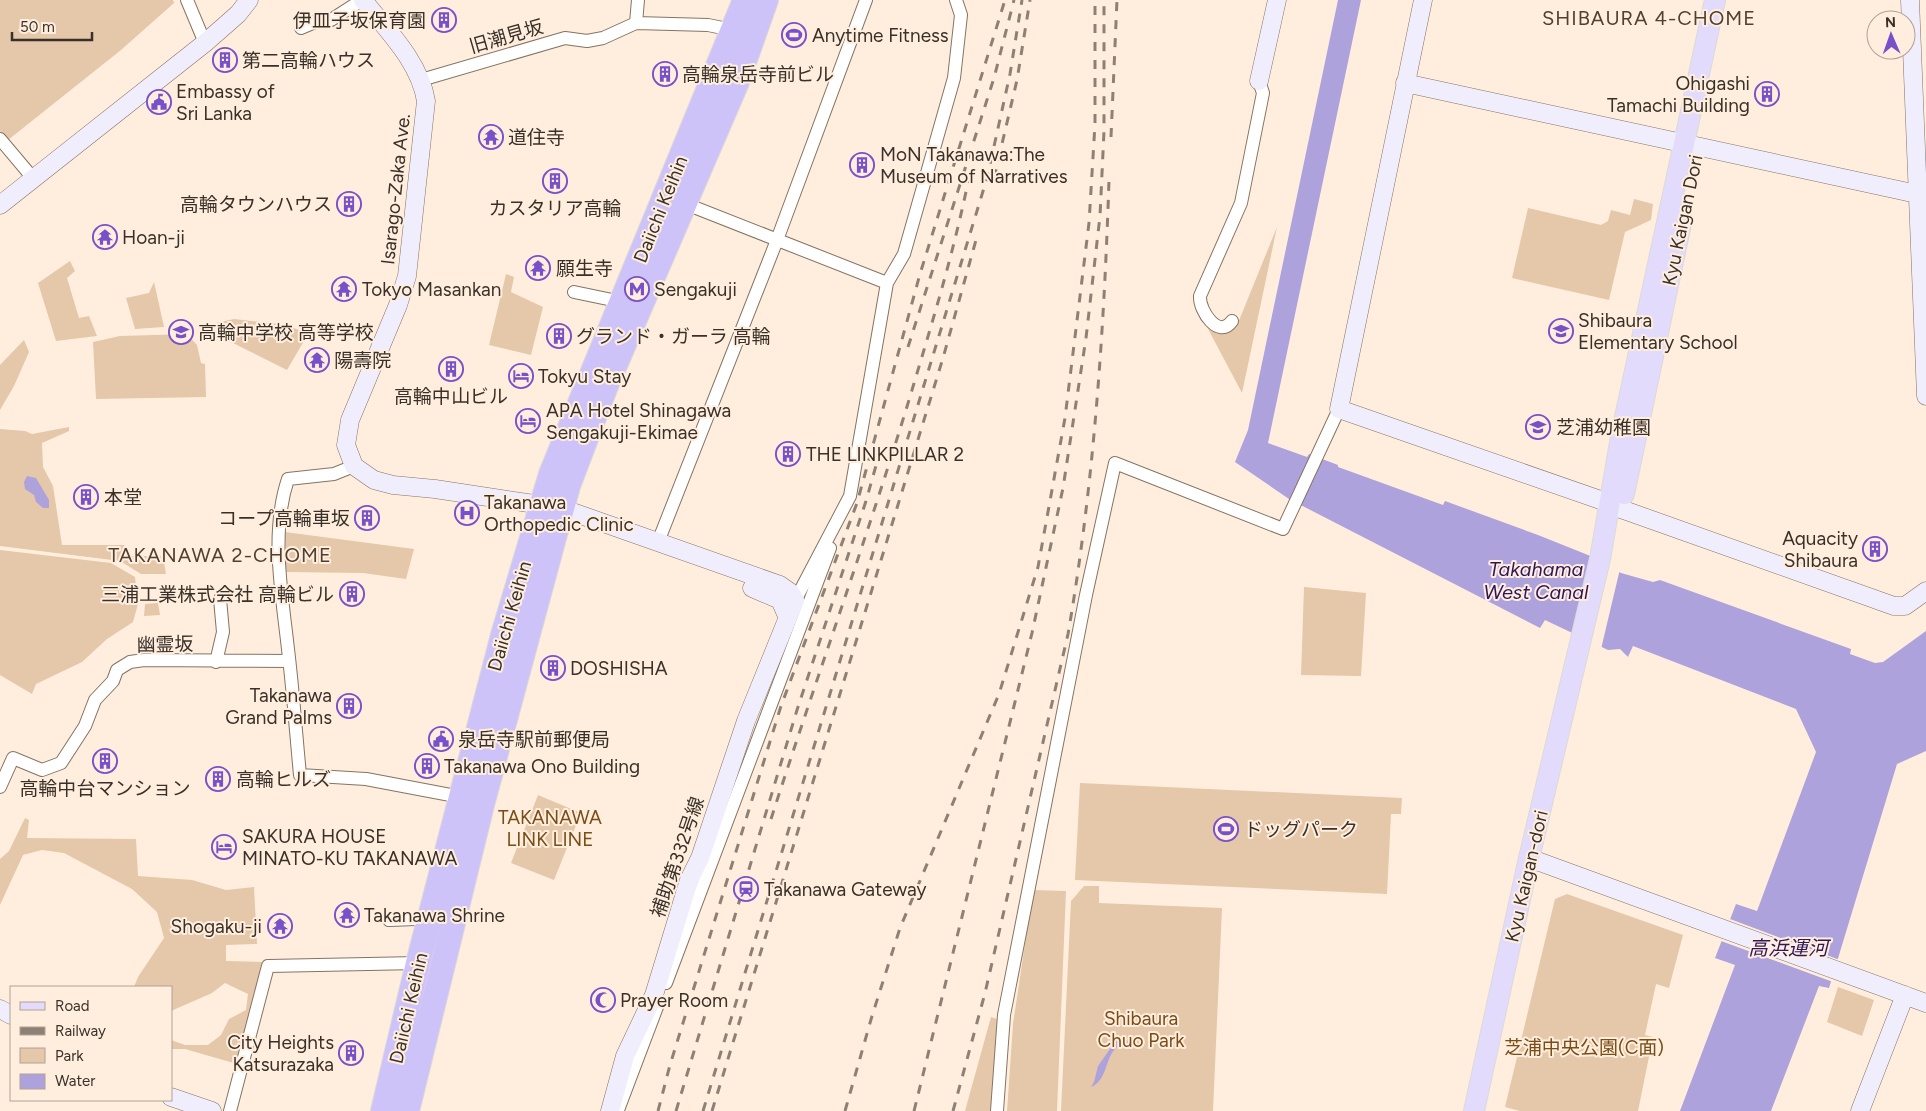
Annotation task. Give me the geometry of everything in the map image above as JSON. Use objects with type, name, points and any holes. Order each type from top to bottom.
[{"type":"highway","name":"Daiichi Keihin","points":[[383,1111],[418,963],[503,635],[606,386],[737,82],[744,33],[745,0]]},
{"type":"highway","name":"Daiichi Keihin","points":[[407,1111],[554,511],[551,474],[715,73],[766,0]]},
{"type":"highway","points":[[715,73],[730,71],[735,75],[737,82]]},
{"type":"highway","points":[[390,1079],[414,1084]]},
{"type":"main road","name":"Kyu Kaigan Dori","points":[[1691,144],[1716,0]]},
{"type":"main road","name":"Kyu Kaigan Dori","points":[[1587,643],[1615,506],[1622,432],[1691,144],[1730,0]]},
{"type":"main road","name":"Kyu Kaigan-dori","points":[[1474,1111],[1587,643]]},
{"type":"main road","name":"Kyu Kaigan-dori","points":[[1488,1111],[1535,861]]},
{"type":"street","points":[[187,0],[205,43]]},
{"type":"street","points":[[0,205],[32,177],[118,113],[205,43],[238,14],[249,0]]},
{"type":"street","points":[[301,28],[315,22],[331,20],[363,0]]},
{"type":"street","name":"Isarago-Zaka Ave.","points":[[354,466],[346,445],[347,431],[398,305],[411,254],[426,101],[421,80],[404,52],[363,0]]},
{"type":"street","points":[[638,0],[636,23],[708,25],[744,33]]},
{"type":"street","points":[[461,797],[366,779],[300,774],[280,574],[279,533],[283,494],[288,479],[334,474],[354,466],[367,477],[383,483],[513,499],[658,542],[777,240],[866,0]]},
{"type":"street","points":[[617,1111],[850,496],[880,375],[888,284],[904,254],[954,78],[961,15],[956,0]]},
{"type":"street","points":[[1232,321],[1224,326],[1217,326],[1208,321],[1200,302],[1200,296],[1241,203],[1263,94],[1260,81],[1277,0]]},
{"type":"street","points":[[997,1111],[1004,1015],[1086,595],[1109,500],[1115,464],[1283,529],[1339,410],[1423,0]]},
{"type":"street","points":[[1910,0],[1922,195],[1926,396]]},
{"type":"street","name":"旧潮見坂","points":[[421,80],[565,38],[587,41],[603,38],[636,23]]},
{"type":"street","points":[[1405,83],[1922,195]]},
{"type":"street","points":[[0,139],[32,177]]},
{"type":"street","points":[[686,204],[888,284]]},
{"type":"street","points":[[574,292],[622,302]]},
{"type":"street","points":[[1339,410],[1894,606],[1905,606],[1926,591]]},
{"type":"street","points":[[554,511],[798,595],[850,496]]},
{"type":"street","name":"補助第332号線","points":[[554,511],[780,585],[790,592],[795,600],[746,721],[700,858],[688,880],[654,995],[625,1056],[610,1111]]},
{"type":"street","points":[[216,662],[224,632],[220,599]]},
{"type":"street","name":"幽霊坂","points":[[0,788],[13,758],[42,770],[62,762],[84,726],[95,700],[113,681],[117,670],[130,662],[144,660],[216,662],[289,661]]},
{"type":"street","points":[[1535,861],[1926,1003]]},
{"type":"street","points":[[389,920],[416,919]]},
{"type":"street","points":[[230,1111],[268,966],[418,963]]},
{"type":"street","points":[[1860,1111],[1905,995]]},
{"type":"street","points":[[172,1097],[212,1111]]},
{"type":"green space","points":[[0,0],[173,0],[174,3],[121,50],[8,140],[0,131]]},
{"type":"green space","points":[[1634,199],[1653,204],[1651,220],[1625,232],[1609,300],[1512,278],[1528,208],[1601,225],[1608,221],[1611,210],[1630,215]]},
{"type":"green space","points":[[1277,227],[1242,393],[1206,325],[1214,329],[1238,323]]},
{"type":"green space","points":[[70,261],[75,271],[67,278],[79,318],[89,316],[97,336],[56,341],[38,283]]},
{"type":"green space","points":[[506,274],[514,277],[511,292],[543,307],[531,355],[489,345]]},
{"type":"green space","points":[[154,282],[164,327],[135,329],[126,298],[149,293]]},
{"type":"green space","points":[[234,319],[287,325],[308,334],[287,370],[221,337],[216,323]]},
{"type":"green space","points":[[187,334],[197,345],[201,363],[205,364],[206,397],[96,399],[93,342],[120,336]]},
{"type":"green space","points":[[24,340],[29,352],[14,386],[0,410],[0,365]]},
{"type":"green space","points":[[69,427],[69,431],[42,443],[43,467],[53,486],[62,545],[124,545],[131,556],[163,556],[166,574],[141,574],[120,561],[0,546],[0,429],[25,431],[32,434]]},
{"type":"green space","points":[[285,532],[414,549],[406,579],[363,573],[286,572]]},
{"type":"green space","points":[[0,550],[111,563],[135,577],[138,604],[133,622],[107,639],[82,662],[36,684],[32,694],[0,675]]},
{"type":"green space","points":[[1304,587],[1366,593],[1361,676],[1301,675]]},
{"type":"green space","points":[[158,603],[160,615],[144,616],[145,604]]},
{"type":"green space","points":[[1080,783],[1402,798],[1401,814],[1391,814],[1387,894],[1075,880]]},
{"type":"green space","name":"TAKANAWA LINK LINE","points":[[538,795],[581,813],[554,880],[511,863]]},
{"type":"green space","points":[[25,818],[29,820],[27,838],[136,839],[138,876],[192,880],[226,890],[254,887],[257,944],[226,945],[226,961],[265,962],[237,1064],[185,1049],[172,1049],[172,1040],[185,1045],[208,1045],[221,1035],[229,1019],[246,1010],[248,994],[225,983],[212,993],[172,1011],[172,986],[134,986],[138,977],[164,938],[157,912],[132,889],[64,853],[42,850],[23,855],[0,905],[0,859],[9,851]]},
{"type":"green space","name":"Shibaura Chuo Park","points":[[1084,886],[1099,886],[1099,903],[1222,908],[1213,1111],[1061,1111],[1071,901]]},
{"type":"green space","name":"Shibaura Chuo Park","points":[[1033,890],[1066,891],[1057,1111],[1007,1111],[1013,1024]]},
{"type":"green space","name":"芝浦中央公園(C面)","points":[[1567,894],[1683,935],[1669,988],[1656,984],[1645,1035],[1653,1037],[1638,1111],[1520,1111],[1505,1107],[1555,899]]},
{"type":"green space","points":[[1838,987],[1874,1000],[1862,1036],[1827,1022]]},
{"type":"green space","points":[[991,1017],[997,1019],[991,1111],[965,1111]]},
{"type":"water","points":[[1338,0],[1361,0],[1268,443],[1307,457],[1309,454],[1338,465],[1338,467],[1443,505],[1445,501],[1593,557],[1621,573],[1653,582],[1660,580],[1851,649],[1850,654],[1875,663],[1883,662],[1926,631],[1926,751],[1897,764],[1829,988],[1819,986],[1771,1111],[1680,1111],[1735,965],[1715,958],[1736,904],[1757,911],[1816,752],[1796,709],[1633,646],[1628,657],[1620,649],[1608,650],[1545,620],[1540,628],[1289,499],[1235,462],[1248,430]]},
{"type":"water","points":[[27,476],[36,478],[49,500],[49,508],[43,508],[36,502],[34,495],[25,489],[24,482]]},
{"type":"water","points":[[1117,1039],[1130,1041],[1129,1044],[1120,1046],[1115,1050],[1102,1077],[1098,1083],[1091,1087],[1098,1066]]},
{"type":"pier","points":[[1600,558],[1620,569],[1601,649],[1576,638]]},
{"type":"pier","points":[[1730,919],[1840,960],[1833,982],[1721,941]]},
{"type":"railway","points":[[658,1111],[670,1065],[781,706],[857,503],[920,274],[1005,0]]},
{"type":"railway","points":[[908,347],[994,78],[1014,0]]},
{"type":"railway","points":[[703,1111],[987,178],[1010,74],[1022,0]]},
{"type":"railway","points":[[994,178],[1017,80],[1030,0]]},
{"type":"railway","points":[[845,1111],[900,928],[999,694],[1038,567],[1065,418],[1089,223],[1095,124],[1095,0]]},
{"type":"railway","points":[[914,1111],[1032,633],[1063,488],[1086,338],[1100,216],[1104,131],[1104,0]]},
{"type":"railway","points":[[1111,137],[1117,0]]},
{"type":"railway","points":[[771,819],[876,505],[909,400],[951,255],[971,167]]},
{"type":"railway","points":[[953,1111],[985,993],[1068,634],[1085,521],[1091,464],[1101,350],[1109,180]]},
{"type":"railway","points":[[712,1111],[943,358],[976,240]]},
{"type":"railway","points":[[676,1111],[797,710],[866,501],[877,462]]},
{"type":"place","name":"伊皿子坂保育園","points":[[444,20]]},
{"type":"place","name":"Anytime Fitness","points":[[794,35]]},
{"type":"place","name":"第二高輪ハウス","points":[[225,60]]},
{"type":"place","name":"高輪泉岳寺前ビル","points":[[665,74]]},
{"type":"place","name":"Ohigashi Tamachi Building","points":[[1767,94]]},
{"type":"place","name":"Embassy of Sri Lanka","points":[[159,102]]},
{"type":"place","name":"道住寺","points":[[491,137]]},
{"type":"place","name":"MoN Takanawa:The Museum of Narratives","points":[[862,165]]},
{"type":"place","name":"カスタリア高輪","points":[[555,181]]},
{"type":"place","name":"高輪タウンハウス","points":[[349,204]]},
{"type":"place","name":"Hoan-ji","points":[[105,237]]},
{"type":"place","name":"願生寺","points":[[538,268]]},
{"type":"place","name":"Tokyo Masankan","points":[[344,289]]},
{"type":"place","name":"Sengakuji","points":[[637,289]]},
{"type":"place","name":"Shibaura Elementary School","points":[[1561,331]]},
{"type":"place","name":"高輪中学校 高等学校","points":[[181,332]]},
{"type":"place","name":"グランド・ガーラ 高輪","points":[[559,336]]},
{"type":"place","name":"陽壽院","points":[[317,360]]},
{"type":"place","name":"高輪中山ビル","points":[[451,369]]},
{"type":"place","name":"Tokyu Stay","points":[[521,376]]},
{"type":"place","name":"APA Hotel Shinagawa Sengakuji-Ekimae","points":[[528,421]]},
{"type":"place","name":"芝浦幼稚園","points":[[1538,427]]},
{"type":"place","name":"THE LINKPILLAR 2","points":[[788,454]]},
{"type":"place","name":"本堂","points":[[86,497]]},
{"type":"place","name":"Takanawa Orthopedic Clinic","points":[[467,513]]},
{"type":"place","name":"コープ高輪車坂","points":[[367,518]]},
{"type":"place","name":"Aquacity Shibaura","points":[[1875,549]]},
{"type":"place","name":"三浦工業株式会社 高輪ビル","points":[[352,594]]},
{"type":"place","name":"DOSHISHA","points":[[553,668]]},
{"type":"place","name":"Takanawa Grand Palms","points":[[349,706]]},
{"type":"place","name":"泉岳寺駅前郵便局","points":[[441,739]]},
{"type":"place","name":"高輪中台マンション","points":[[105,761]]},
{"type":"place","name":"Takanawa Ono Building","points":[[427,766]]},
{"type":"place","name":"高輪ヒルズ","points":[[218,779]]},
{"type":"place","name":"ドッグパーク","points":[[1226,829]]},
{"type":"place","name":"SAKURA HOUSE MINATO-KU TAKANAWA","points":[[224,847]]},
{"type":"place","name":"Takanawa Gateway","points":[[746,889]]},
{"type":"place","name":"Takanawa Shrine","points":[[347,915]]},
{"type":"place","name":"Shogaku-ji","points":[[280,926]]},
{"type":"place","name":"Prayer Room","points":[[603,1000]]},
{"type":"place","name":"City Heights Katsurazaka","points":[[351,1053]]},
{"type":"district","name":"SHIBAURA 4-CHOME","points":[[1649,18]]},
{"type":"district","name":"TAKANAWA 2-CHOME","points":[[220,555]]},
{"type":"water label","name":"Takahama West Canal","points":[[1536,580]]},
{"type":"water label","name":"高浜運河","points":[[1788,948]]}]
